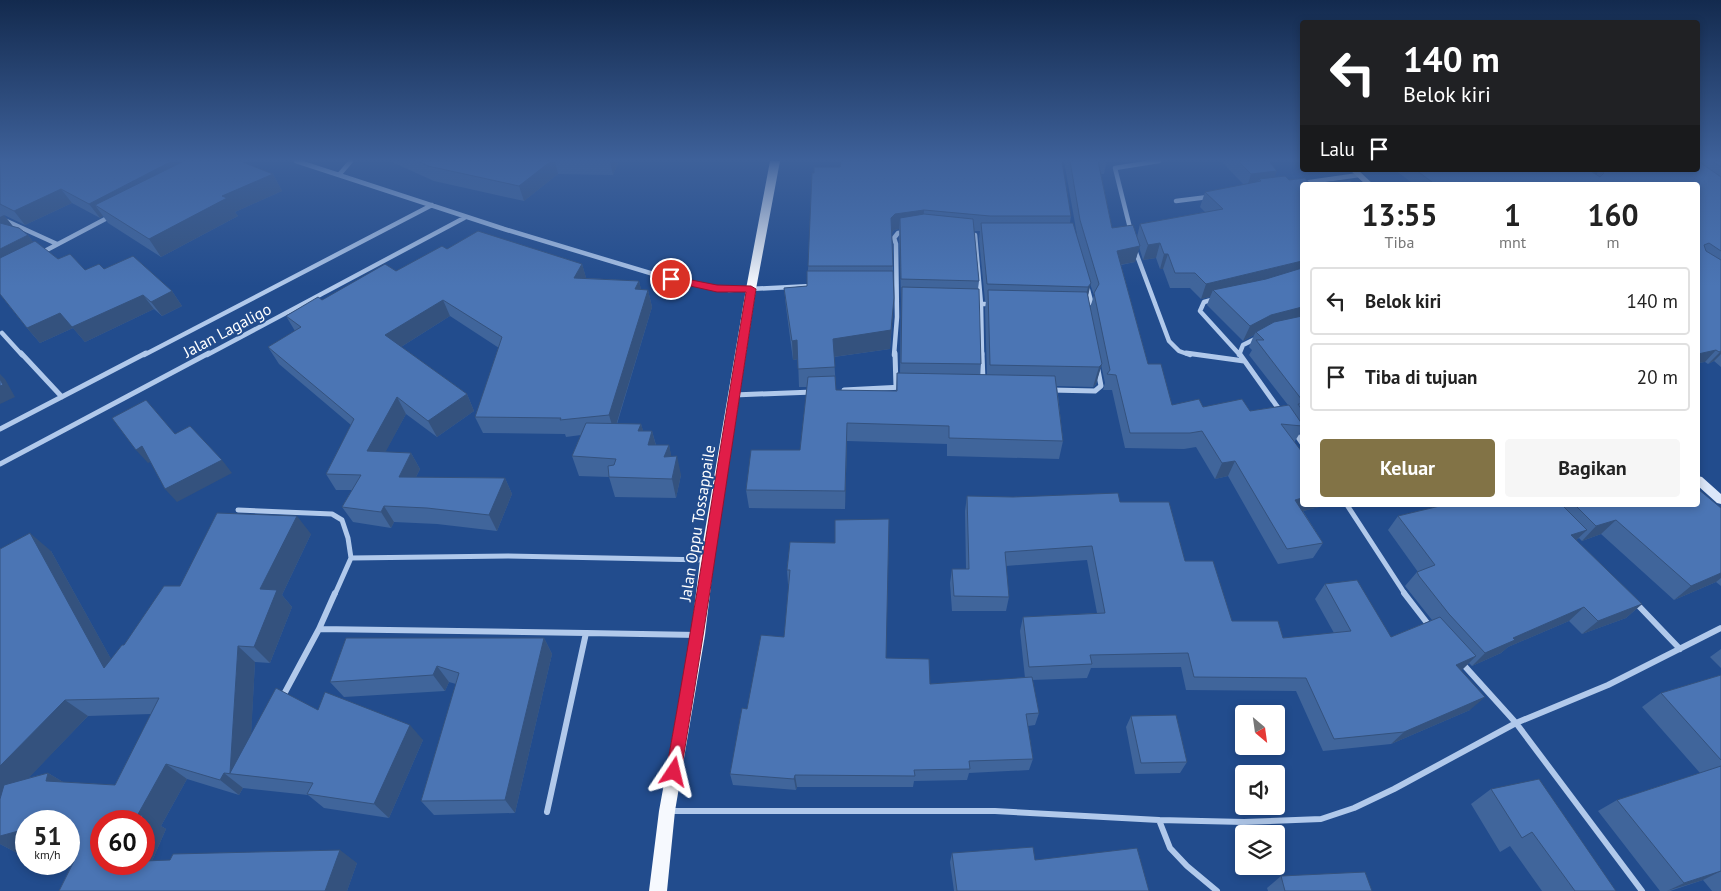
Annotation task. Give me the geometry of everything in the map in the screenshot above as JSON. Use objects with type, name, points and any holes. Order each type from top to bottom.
[{"type":"main road","name":"Jalan Oppu Tossappaile","points":[[658,891],[667,811],[698,635],[734,395],[767,203]]},
{"type":"street","points":[[424,203],[464,218],[652,275],[717,289],[818,286]]},
{"type":"street","points":[[1124,203],[1132,237]]},
{"type":"street","name":"Jalan Lagaligo","points":[[0,429],[432,205]]},
{"type":"street","points":[[34,256],[116,213]]},
{"type":"street","points":[[0,218],[57,244]]},
{"type":"street","name":"Jalan Lagaligo","points":[[0,464],[464,218]]},
{"type":"street","points":[[896,387],[894,362],[897,304],[894,238],[898,233],[912,232]]},
{"type":"street","points":[[968,234],[984,235]]},
{"type":"street","points":[[975,235],[981,304],[983,387]]},
{"type":"street","points":[[1134,246],[1169,341],[1179,351],[1244,361]]},
{"type":"street","points":[[1085,278],[1091,301],[1086,308],[1087,317]]},
{"type":"street","points":[[886,286],[896,286]]},
{"type":"street","points":[[1224,297],[1204,302],[1200,311],[1224,340],[1240,354],[1282,414]]},
{"type":"street","points":[[897,304],[906,304]]},
{"type":"street","points":[[971,304],[1000,305]]},
{"type":"street","points":[[1076,308],[1086,308]]},
{"type":"street","points":[[2,333],[62,397]]},
{"type":"street","points":[[1240,354],[1240,348],[1245,343],[1269,334]]},
{"type":"street","points":[[1044,390],[1095,391],[1101,386],[1096,362]]},
{"type":"street","points":[[836,391],[914,387]]},
{"type":"street","points":[[734,395],[816,392]]},
{"type":"street","points":[[1292,428],[1300,440]]},
{"type":"street","points":[[1700,482],[1721,500]]},
{"type":"street","points":[[1348,507],[1376,546],[1401,589],[1437,635]]},
{"type":"street","points":[[238,510],[332,514],[342,520],[348,538],[351,558],[318,629],[283,696]]},
{"type":"street","points":[[351,558],[508,556],[708,560]]},
{"type":"street","points":[[1632,598],[1680,649]]},
{"type":"street","points":[[667,811],[995,811],[1159,820],[1244,822],[1321,819],[1354,808],[1394,789],[1516,724],[1608,685],[1721,628]]},
{"type":"street","points":[[318,629],[698,635]]},
{"type":"street","points":[[547,812],[586,633]]},
{"type":"street","points":[[1456,656],[1516,724],[1642,891]]},
{"type":"street","points":[[1159,820],[1170,848],[1187,866],[1217,891]]},
{"type":"building","points":[[0,203],[32,203],[14,211]]},
{"type":"building","points":[[100,203],[218,203],[149,239],[95,205]]},
{"type":"building","points":[[811,203],[1069,203],[1071,216],[990,216],[924,210],[895,214],[891,218],[893,266],[808,266]]},
{"type":"building","points":[[1077,203],[1107,203],[1112,228],[1133,225],[1140,246],[1117,251],[1148,364],[1161,364],[1172,405],[1199,399],[1203,407],[1242,399],[1250,411],[1289,405],[1300,421],[1300,426],[1281,424],[1300,449],[1300,499],[1295,500],[1323,543],[1287,549],[1235,461],[1222,463],[1202,431],[1190,433],[1130,433],[1116,375],[1107,374],[1110,370],[1094,293],[1099,284],[1080,220]]},
{"type":"building","points":[[1216,203],[1300,203],[1300,261],[1206,284],[1195,273],[1175,273],[1168,254],[1164,254],[1160,243],[1148,245],[1140,224],[1223,209]]},
{"type":"building","points":[[1700,203],[1721,203],[1721,251],[1709,243],[1704,245],[1706,251],[1721,260],[1721,351],[1716,350],[1700,354]]},
{"type":"building","points":[[924,214],[973,219],[979,281],[901,279],[900,218]]},
{"type":"building","points":[[0,223],[19,228],[28,235],[0,249]]},
{"type":"building","points":[[981,223],[1073,223],[1091,283],[1088,287],[987,284]]},
{"type":"building","points":[[478,231],[582,264],[574,278],[639,281],[635,289],[648,290],[609,415],[560,420],[561,418],[475,417],[502,337],[443,300],[385,335],[467,394],[428,421],[397,397],[367,451],[411,453],[399,477],[505,478],[489,515],[427,508],[384,506],[381,512],[342,507],[361,475],[326,474],[354,419],[268,347],[301,327],[286,316],[318,297],[322,300],[385,264],[396,271],[442,246],[447,249]]},
{"type":"building","points":[[35,241],[58,259],[70,254],[85,270],[99,264],[104,269],[133,256],[172,291],[151,302],[143,295],[72,327],[60,313],[27,328],[0,294],[0,258]]},
{"type":"building","points":[[1300,269],[1300,308],[1271,315],[1250,326],[1213,290],[1266,279]]},
{"type":"building","points":[[807,271],[893,271],[894,298],[891,330],[833,339],[835,367],[798,369],[797,340],[792,341],[784,288],[807,286]]},
{"type":"building","points":[[902,287],[979,289],[981,364],[901,363]]},
{"type":"building","points":[[988,290],[1087,292],[1102,364],[1099,367],[990,365]]},
{"type":"building","points":[[1300,316],[1300,397],[1256,340],[1264,340],[1256,332],[1274,322]]},
{"type":"building","points":[[897,373],[1055,376],[1063,441],[949,438],[949,426],[847,423],[845,491],[746,490],[751,450],[800,450],[808,377],[835,376],[836,390],[897,391]]},
{"type":"building","points":[[146,400],[175,434],[190,426],[222,460],[165,489],[142,446],[136,450],[112,418]]},
{"type":"building","points":[[586,423],[641,424],[638,431],[652,431],[648,445],[669,445],[664,457],[677,456],[672,479],[609,477],[608,466],[614,465],[616,459],[572,456]]},
{"type":"building","points":[[1700,491],[1721,508],[1721,573],[1691,586],[1616,520],[1596,526],[1577,507],[1700,507]]},
{"type":"building","points":[[1118,493],[1120,502],[1169,502],[1185,561],[1213,561],[1232,621],[1278,621],[1283,638],[1351,631],[1325,584],[1357,580],[1391,637],[1440,617],[1476,656],[1456,665],[1485,697],[1404,732],[1334,739],[1306,678],[1194,677],[1188,653],[1090,655],[1092,664],[1029,667],[1023,617],[1105,613],[1092,546],[1005,552],[1009,597],[954,596],[952,569],[969,569],[967,496],[1013,497]]},
{"type":"building","points":[[1436,507],[1564,507],[1587,530],[1571,535],[1642,604],[1598,621],[1584,607],[1513,638],[1515,640],[1485,653],[1449,614],[1419,576],[1417,572],[1435,565],[1398,516]]},
{"type":"building","points":[[217,513],[297,516],[260,589],[277,590],[254,647],[238,646],[230,773],[276,688],[318,710],[325,692],[410,725],[374,804],[307,794],[313,783],[224,773],[220,780],[166,764],[140,810],[90,810],[90,875],[155,875],[155,861],[170,860],[173,854],[340,850],[325,891],[59,891],[67,875],[80,875],[80,810],[15,810],[15,832],[0,836],[0,799],[4,785],[48,773],[46,781],[115,785],[159,698],[65,700],[0,766],[0,549],[30,533],[104,668],[122,645],[124,645],[164,586],[180,586]]},
{"type":"building","points":[[889,519],[886,658],[929,659],[930,684],[1032,677],[1039,713],[1026,714],[1033,759],[969,761],[970,769],[914,770],[915,776],[795,775],[794,779],[730,774],[742,708],[747,709],[761,635],[784,637],[790,570],[787,570],[790,542],[835,543],[835,520]]},
{"type":"building","points":[[346,638],[544,638],[505,800],[421,801],[459,673],[437,666],[433,675],[330,682]]},
{"type":"building","points":[[1721,675],[1721,760],[1661,693]]},
{"type":"building","points":[[1176,715],[1187,762],[1141,763],[1131,716]]},
{"type":"building","points":[[1721,766],[1721,871],[1684,883],[1617,800]]},
{"type":"building","points":[[1539,779],[1616,891],[1575,891],[1532,832],[1522,838],[1491,789]]},
{"type":"building","points":[[1033,847],[1035,860],[1137,848],[1149,891],[957,891],[952,853]]},
{"type":"building","points":[[1365,872],[1372,891],[1285,891],[1281,876]]},
{"type":"route","points":[[671,279],[717,289],[751,289],[698,635],[674,772]]}]
